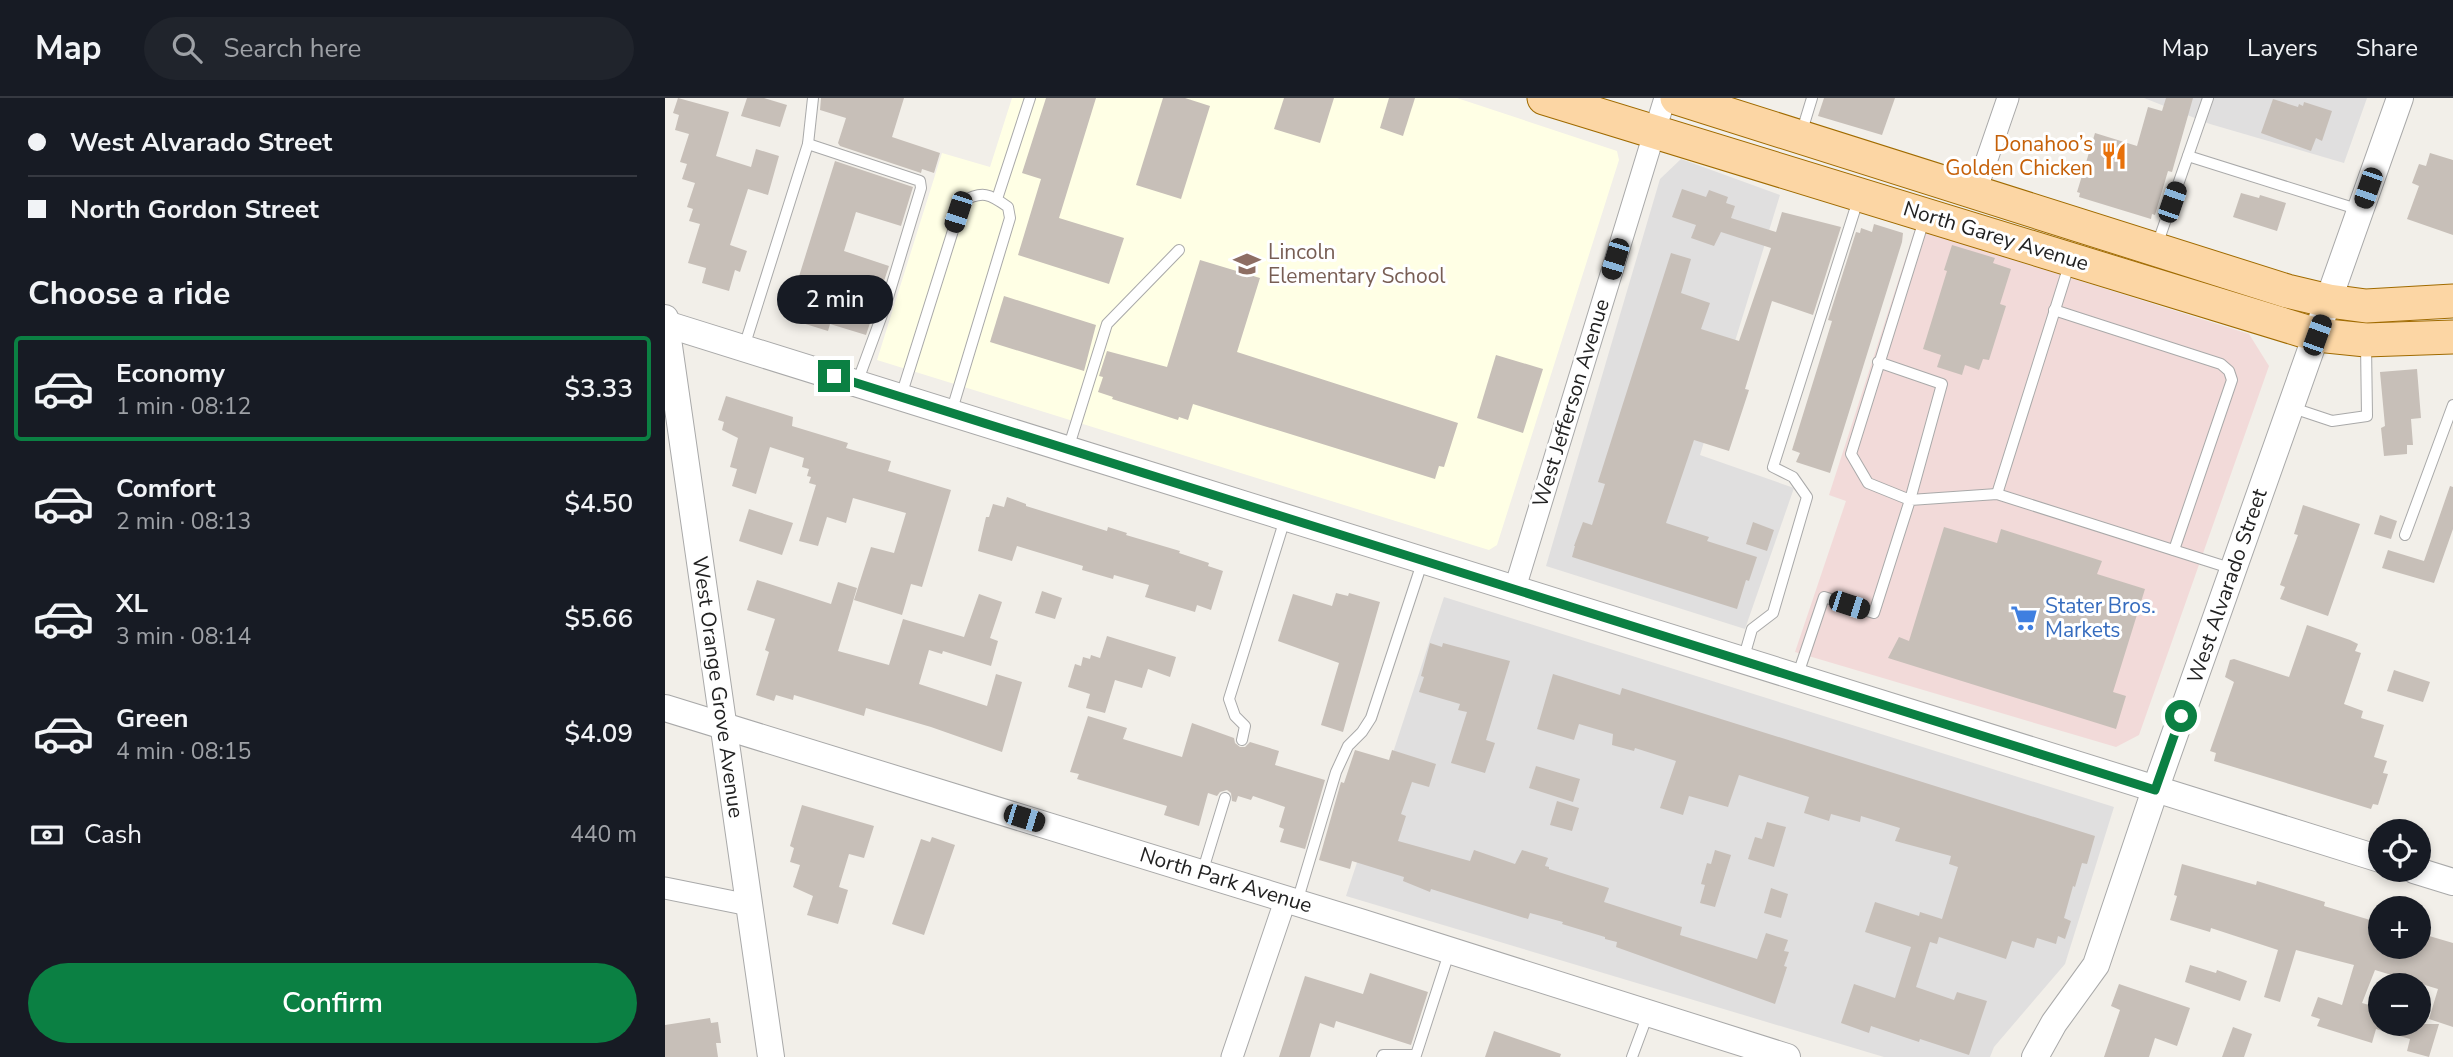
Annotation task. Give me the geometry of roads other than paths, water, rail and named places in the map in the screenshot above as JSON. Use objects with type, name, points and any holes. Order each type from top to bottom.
[{"type":"main road","name":"North Garey Avenue","points":[[1544,98],[1613,108],[1653,132],[2317,335],[2366,340],[2453,337]]},
{"type":"main road","name":"North Garey Avenue","points":[[1677,98],[2329,302],[2389,306],[2453,301]]},
{"type":"street","name":"West Jefferson Avenue","points":[[1515,589],[1665,98]]},
{"type":"street","points":[[1976,191],[2008,98]]},
{"type":"street","name":"West Alvarado Street","points":[[2035,1057],[2054,1023],[2096,965],[2155,790],[2400,98]]},
{"type":"street","name":"West Orange Grove Avenue","points":[[665,318],[771,1057]]},
{"type":"street","points":[[665,323],[2368,855]]},
{"type":"street","name":"North Park Avenue","points":[[665,708],[1291,900],[1777,1056]]},
{"type":"street","points":[[2431,875],[2453,882]]},
{"type":"street","points":[[665,888],[749,905]]},
{"type":"street","points":[[1232,1057],[1291,900]]},
{"type":"lane","points":[[743,348],[808,144],[813,98]]},
{"type":"lane","points":[[997,199],[1030,98]]},
{"type":"lane","points":[[1800,136],[1812,98]]},
{"type":"lane","points":[[2156,248],[2208,98]]},
{"type":"lane","points":[[808,144],[920,181],[921,188],[886,304],[857,383]]},
{"type":"lane","points":[[2188,156],[2360,210]]},
{"type":"lane","points":[[901,397],[962,202],[973,195],[985,194],[1007,207],[1010,218],[951,413]]},
{"type":"lane","points":[[1743,660],[1752,629],[1773,613],[1807,497],[1793,477],[1773,467],[1860,194]]},
{"type":"lane","points":[[1926,215],[1850,454],[1868,483],[1910,500],[1997,494],[2233,569]]},
{"type":"lane","points":[[1068,449],[1107,324],[1179,250]]},
{"type":"lane","points":[[1997,494],[2070,259]]},
{"type":"lane","points":[[2054,310],[2221,364],[2229,371],[2232,380],[2174,550]]},
{"type":"lane","points":[[2290,407],[2332,421],[2367,416],[2366,340]]},
{"type":"lane","points":[[1797,677],[1824,597],[1874,613],[1943,384],[1878,362]]},
{"type":"lane","points":[[2405,535],[2453,405]]},
{"type":"lane","points":[[1242,740],[1245,726],[1235,716],[1229,699],[1285,517]]},
{"type":"lane","points":[[1291,900],[1336,772],[1348,746],[1371,718],[1423,560]]},
{"type":"lane","points":[[1202,873],[1225,798]]},
{"type":"lane","points":[[1382,1057],[1416,1055],[1450,950]]},
{"type":"lane","points":[[1632,1057],[1648,1013]]},
{"type":"place","name":"Donahoo’s Golden Chicken","points":[[2114,156]]},
{"type":"place","name":"Lincoln Elementary School","points":[[1247,264]]},
{"type":"place","name":"Stater Bros. Markets","points":[[2024,618]]}]
